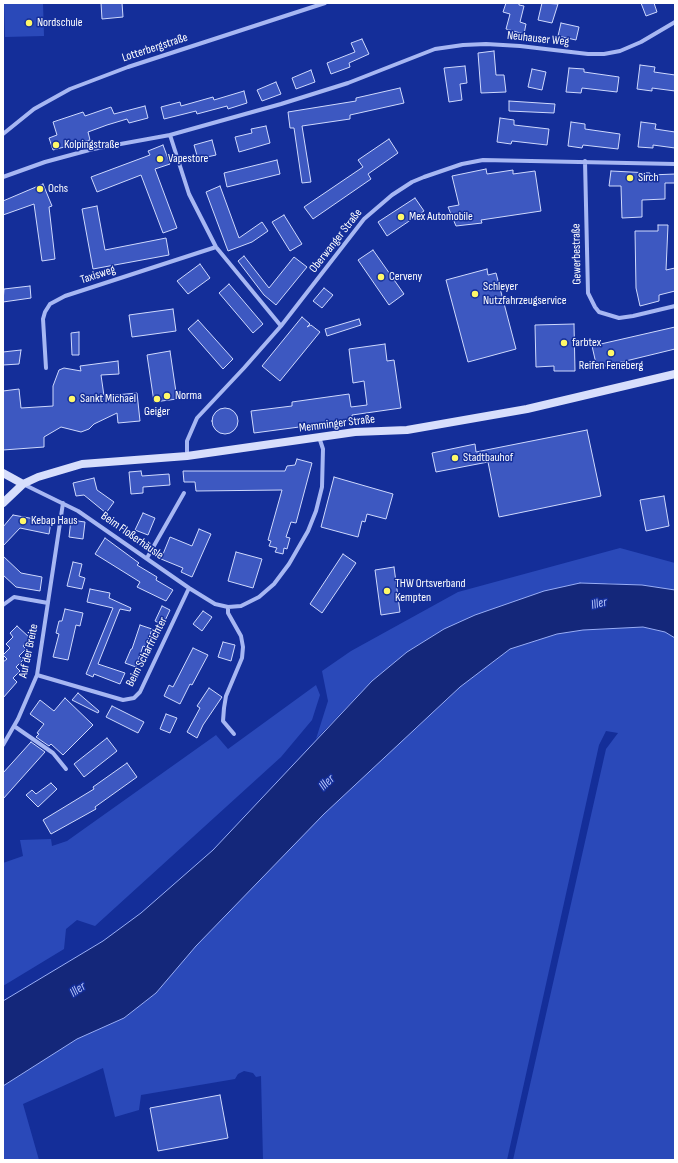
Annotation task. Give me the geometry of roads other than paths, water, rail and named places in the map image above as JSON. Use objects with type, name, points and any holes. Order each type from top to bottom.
[{"type":"main road","name":"Memminger Straße","points":[[3,503],[23,484],[50,472],[82,464],[187,456],[355,432],[407,430],[528,409],[675,374]]},
{"type":"main road","points":[[3,473],[23,484]]},
{"type":"street","name":"Lotterbergstraße","points":[[3,134],[34,109],[70,88],[128,67],[324,3]]},
{"type":"street","name":"Neuhauser Weg","points":[[170,135],[288,102],[348,83],[435,49],[463,44],[520,46],[588,54],[604,54],[620,51],[641,42],[675,22]]},
{"type":"street","points":[[3,177],[45,162],[93,149],[170,135],[189,194],[216,247],[281,326]]},
{"type":"street","name":"Oberwanger Straße","points":[[187,456],[187,441],[197,418],[281,326],[364,219],[392,195],[412,182],[424,176],[462,164],[483,160],[675,164]]},
{"type":"street","name":"Gewerbestraße","points":[[584,161],[588,293],[595,307],[599,312],[619,318],[675,306]]},
{"type":"street","name":"Taxisweg","points":[[46,368],[43,319],[50,304],[65,296],[216,247]]},
{"type":"street","points":[[234,734],[223,721],[224,708],[226,696],[242,658],[243,647],[241,636],[228,614],[228,608],[241,606],[259,597],[274,584],[290,564],[308,532],[316,511],[322,487],[323,449],[319,437]]},
{"type":"street","name":"Beim Floßerhäusle","points":[[23,484],[78,511],[189,588],[215,604],[228,608]]},
{"type":"street","points":[[147,558],[184,493]]},
{"type":"street","name":"Auf der Breite","points":[[3,745],[14,726],[37,675],[63,503]]},
{"type":"street","name":"Beim Scharfrichter","points":[[37,675],[123,700],[134,698],[140,692],[189,588]]},
{"type":"street","points":[[3,605],[14,597],[48,603]]},
{"type":"street","points":[[14,726],[53,753],[66,769]]},
{"type":"water","name":"Iller","points":[[580,583],[642,585],[675,590],[675,638],[665,632],[643,627],[583,630],[557,634],[510,649],[460,687],[324,814],[196,946],[156,993],[124,1018],[77,1039],[3,1086],[3,1001],[103,941],[141,913],[213,850],[372,681],[407,652],[444,629],[475,615],[544,591]]},
{"type":"place","name":"Nordschule","points":[[29,23]]},
{"type":"place","name":"Kolpingstraße","points":[[56,145]]},
{"type":"place","name":"Vapestore","points":[[160,159]]},
{"type":"place","name":"Sirch","points":[[630,178]]},
{"type":"place","name":"Ochs","points":[[40,189]]},
{"type":"place","name":"Mex Automobile","points":[[401,217]]},
{"type":"place","name":"Cerveny","points":[[381,277]]},
{"type":"place","name":"Schleyer Nutzfahrzeugservice","points":[[475,294]]},
{"type":"place","name":"farbtex","points":[[564,343]]},
{"type":"place","name":"Reifen Feneberg","points":[[611,353]]},
{"type":"place","name":"Norma","points":[[167,396]]},
{"type":"place","name":"Sankt Michael","points":[[72,399]]},
{"type":"place","name":"Geiger","points":[[157,399]]},
{"type":"place","name":"Stadtbauhof","points":[[455,458]]},
{"type":"place","name":"Kebap Haus","points":[[23,521]]},
{"type":"place","name":"THW Ortsverband Kempten","points":[[387,591]]}]
